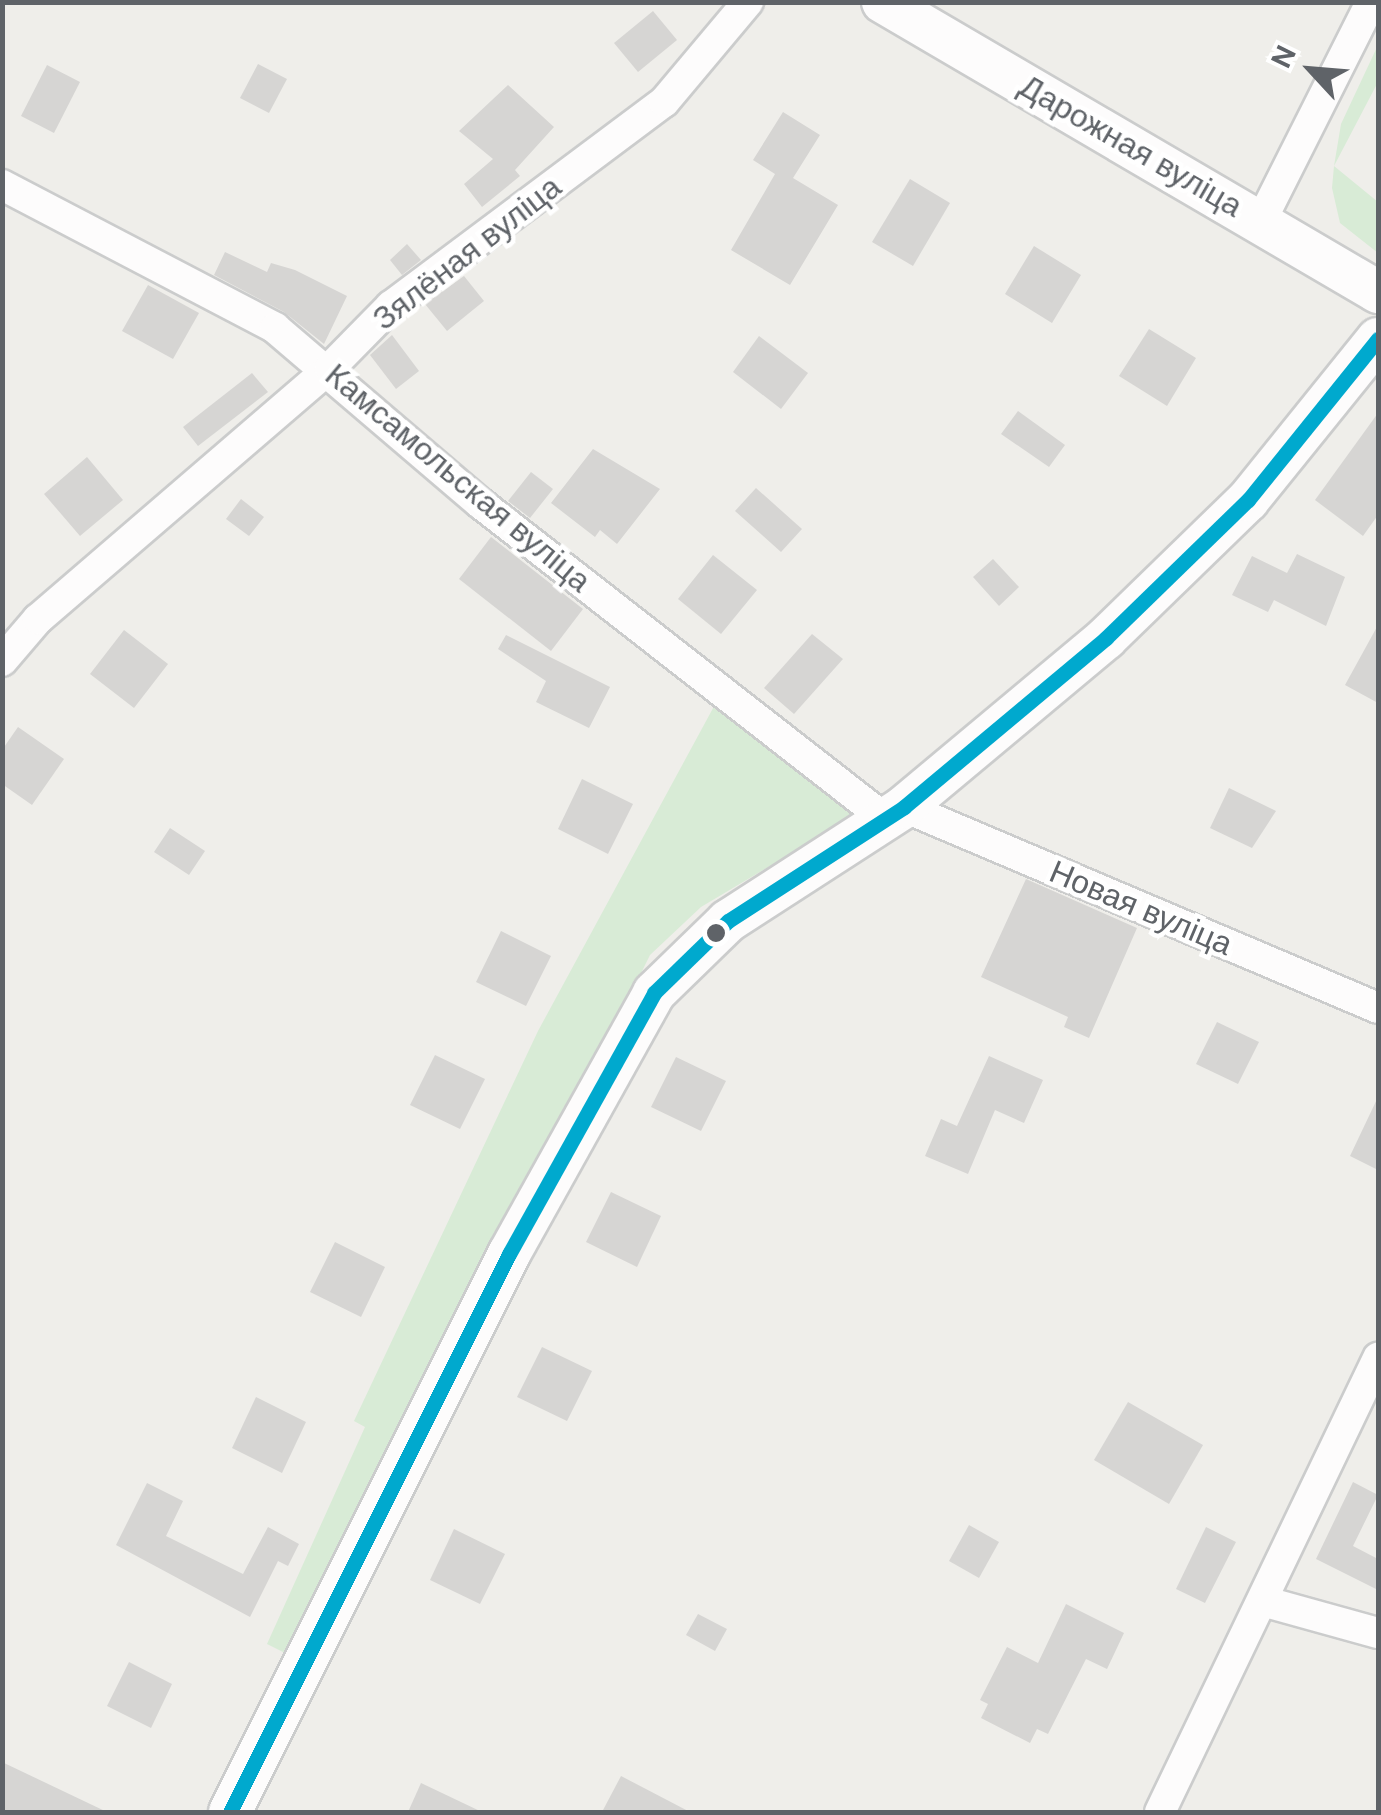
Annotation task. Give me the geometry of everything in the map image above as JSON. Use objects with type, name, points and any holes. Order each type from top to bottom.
[{"type":"main road","name":"Дарожная вуліца","points":[[883,2],[1378,292]]},
{"type":"main road","points":[[230,1812],[509,1254],[654,993],[728,921],[894,813],[1050,688],[1248,500],[1378,339]]},
{"type":"street","name":"Зялёная вуліца","points":[[2,661],[38,619],[330,368],[392,306],[664,102],[748,2]]},
{"type":"street","points":[[1261,222],[1371,2]]},
{"type":"street","name":"Камсамольская вуліца","points":[[2,185],[111,236],[330,368],[480,503],[894,813]]},
{"type":"street","name":"Новая вуліца","points":[[894,813],[1378,1008]]},
{"type":"street","points":[[1160,1812],[1266,1602],[1378,1358]]},
{"type":"street","points":[[1266,1602],[1378,1633]]},
{"type":"green space","points":[[1378,45],[1378,82],[1334,166],[1341,124]]},
{"type":"green space","points":[[1334,166],[1378,202],[1378,253],[1340,223],[1332,188]]},
{"type":"green space","points":[[718,699],[853,809],[852,817],[701,907],[650,955],[301,1661],[267,1644],[365,1427],[354,1421],[538,1031]]},
{"type":"building","points":[[653,11],[677,40],[638,72],[614,43]]},
{"type":"building","points":[[258,64],[287,79],[269,113],[240,98]]},
{"type":"building","points":[[47,65],[80,82],[54,133],[21,116]]},
{"type":"building","points":[[508,85],[554,127],[515,170],[520,176],[482,207],[464,184],[493,159],[459,131]]},
{"type":"building","points":[[783,112],[820,135],[793,178],[838,205],[790,285],[731,250],[775,174],[753,160]]},
{"type":"building","points":[[910,179],[950,203],[913,266],[872,242]]},
{"type":"building","points":[[407,244],[421,260],[402,275],[390,260]]},
{"type":"building","points":[[1034,246],[1081,275],[1052,323],[1005,294]]},
{"type":"building","points":[[225,252],[267,272],[271,263],[295,270],[347,296],[324,344],[284,312],[214,275]]},
{"type":"building","points":[[464,276],[484,301],[447,331],[425,304]]},
{"type":"building","points":[[148,285],[199,313],[173,359],[122,331]]},
{"type":"building","points":[[1149,329],[1196,358],[1167,406],[1119,376]]},
{"type":"building","points":[[392,335],[419,371],[396,389],[370,355]]},
{"type":"building","points":[[759,336],[808,373],[781,409],[733,372]]},
{"type":"building","points":[[252,373],[268,392],[198,446],[183,427]]},
{"type":"building","points":[[1018,411],[1065,445],[1049,467],[1001,434]]},
{"type":"building","points":[[1378,413],[1378,515],[1363,536],[1315,500]]},
{"type":"building","points":[[593,449],[660,489],[617,544],[600,530],[595,537],[551,503]]},
{"type":"building","points":[[87,457],[123,500],[80,536],[44,494]]},
{"type":"building","points":[[531,472],[553,489],[530,518],[508,501]]},
{"type":"building","points":[[756,488],[802,529],[781,552],[735,511]]},
{"type":"building","points":[[241,499],[264,517],[249,536],[226,519]]},
{"type":"building","points":[[491,537],[583,609],[551,651],[459,579]]},
{"type":"building","points":[[1297,554],[1345,577],[1326,626],[1274,600],[1268,612],[1232,595],[1252,556],[1287,573]]},
{"type":"building","points":[[713,555],[757,590],[721,634],[678,599]]},
{"type":"building","points":[[993,559],[1019,587],[999,606],[973,577]]},
{"type":"building","points":[[1378,625],[1378,703],[1345,685]]},
{"type":"building","points":[[124,630],[168,664],[134,708],[90,674]]},
{"type":"building","points":[[812,634],[843,659],[794,714],[764,688]]},
{"type":"building","points":[[506,635],[610,687],[589,728],[536,702],[546,681],[498,649]]},
{"type":"building","points":[[18,727],[64,759],[32,805],[2,784],[2,750]]},
{"type":"building","points":[[582,779],[633,804],[608,854],[558,829]]},
{"type":"building","points":[[1229,788],[1276,811],[1252,848],[1210,828]]},
{"type":"building","points":[[170,828],[205,851],[189,875],[154,852]]},
{"type":"building","points":[[1026,879],[1137,928],[1089,1038],[1064,1027],[1068,1017],[981,977]]},
{"type":"building","points":[[501,931],[551,956],[526,1006],[476,982]]},
{"type":"building","points":[[1217,1022],[1259,1042],[1238,1084],[1196,1064]]},
{"type":"building","points":[[435,1055],[485,1079],[460,1129],[410,1105]]},
{"type":"building","points":[[989,1056],[1043,1080],[1024,1123],[995,1110],[968,1174],[925,1156],[941,1119],[957,1126]]},
{"type":"building","points":[[676,1057],[726,1081],[701,1131],[651,1107]]},
{"type":"building","points":[[1378,1097],[1378,1170],[1350,1156]]},
{"type":"building","points":[[611,1192],[661,1216],[637,1267],[586,1242]]},
{"type":"building","points":[[335,1242],[385,1267],[361,1317],[310,1292]]},
{"type":"building","points":[[542,1347],[592,1371],[567,1421],[517,1397]]},
{"type":"building","points":[[256,1397],[306,1422],[282,1473],[232,1448]]},
{"type":"building","points":[[1128,1402],[1203,1445],[1169,1504],[1094,1460]]},
{"type":"building","points":[[1353,1482],[1378,1495],[1353,1546],[1378,1559],[1378,1590],[1316,1559]]},
{"type":"building","points":[[147,1483],[183,1501],[166,1536],[243,1574],[268,1527],[299,1544],[288,1566],[278,1561],[250,1617],[116,1545]]},
{"type":"building","points":[[969,1525],[999,1542],[979,1578],[949,1561]]},
{"type":"building","points":[[1206,1527],[1236,1542],[1205,1603],[1176,1589]]},
{"type":"building","points":[[454,1529],[505,1554],[480,1604],[430,1580]]},
{"type":"building","points":[[1066,1604],[1124,1633],[1107,1669],[1086,1659],[1048,1734],[1037,1729],[1030,1743],[981,1718],[988,1704],[980,1700],[1007,1647],[1038,1663]]},
{"type":"building","points":[[698,1614],[727,1629],[715,1651],[686,1635]]},
{"type":"building","points":[[129,1662],[172,1684],[151,1728],[107,1706]]},
{"type":"building","points":[[2,1762],[107,1812],[2,1812]]},
{"type":"building","points":[[621,1776],[690,1812],[602,1812]]},
{"type":"building","points":[[421,1783],[482,1812],[408,1812]]},
{"type":"transit line","points":[[230,1812],[509,1254],[654,993],[728,921],[904,807],[1106,638],[1248,500],[1378,339]]}]
